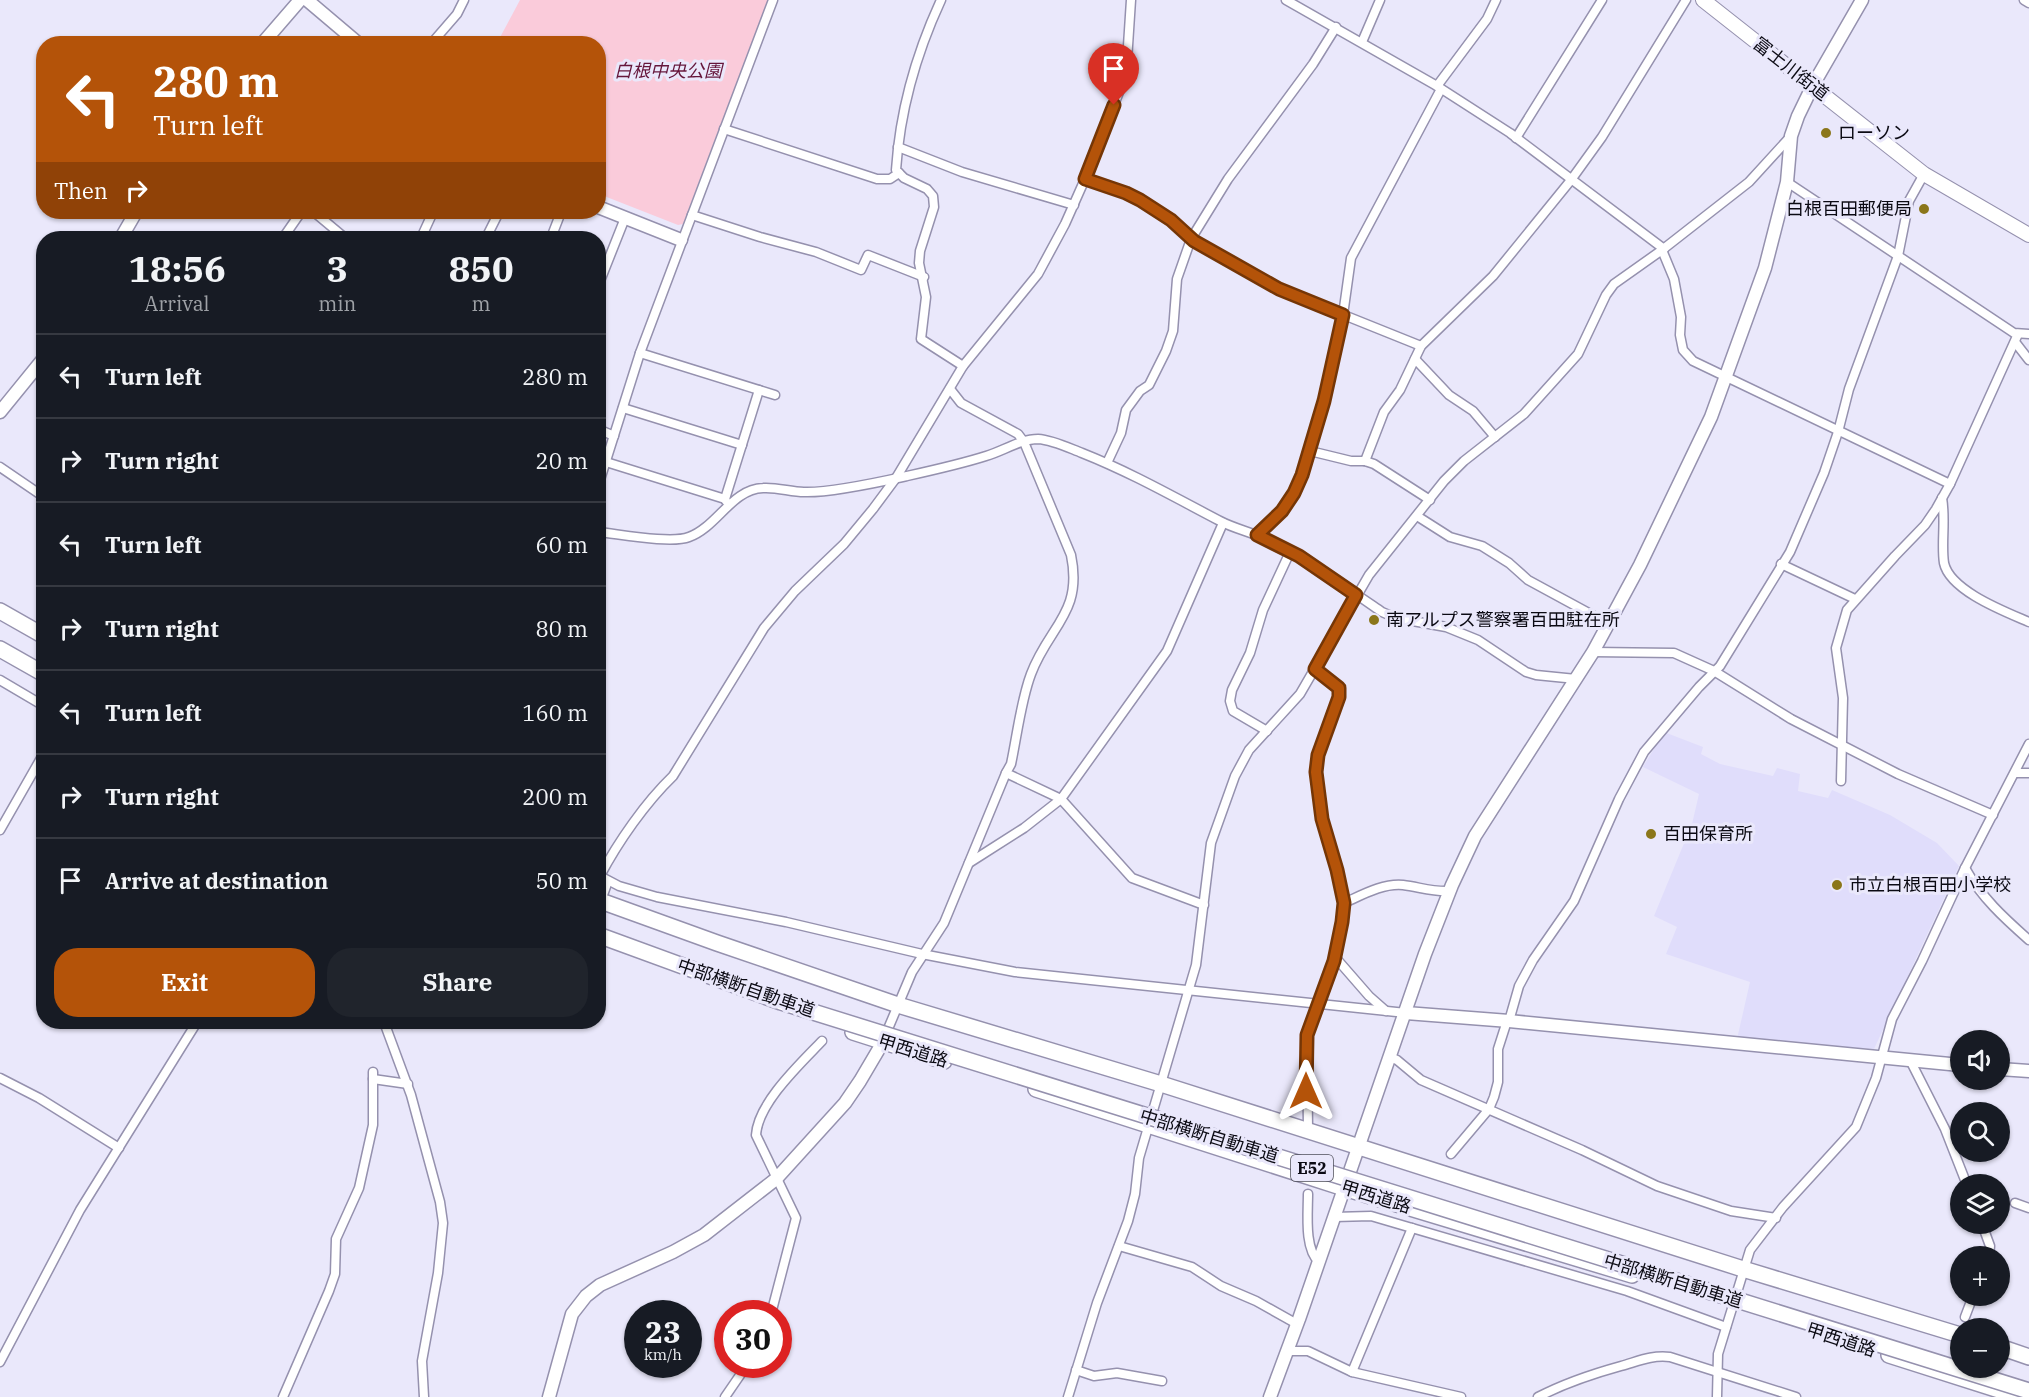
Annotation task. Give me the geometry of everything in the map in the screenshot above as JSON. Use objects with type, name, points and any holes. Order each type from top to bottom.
[{"type":"highway","points":[[0,611],[36,631]]},
{"type":"highway","points":[[0,639],[36,660]]},
{"type":"highway","points":[[0,648],[36,669]]},
{"type":"highway","points":[[0,657],[36,677]]},
{"type":"highway","points":[[606,905],[898,1005],[1161,1084],[1743,1269],[1950,1332]]},
{"type":"highway","name":"中部横断自動車道","points":[[606,929],[783,994],[1950,1360]]},
{"type":"highway","name":"中部横断自動車道","points":[[606,938],[781,1002],[2029,1391]]},
{"type":"highway","name":"甲西道路","points":[[606,945],[883,1042],[1344,1188],[1733,1306],[2021,1397]]},
{"type":"highway","points":[[2010,1350],[2029,1357]]},
{"type":"highway","points":[[2009,1378],[2029,1384]]},
{"type":"main road","name":"富士川街道","points":[[1703,0],[1924,174],[2029,235]]},
{"type":"street","points":[[269,36],[300,0]]},
{"type":"street","points":[[307,0],[350,36]]},
{"type":"street","points":[[438,36],[457,14],[464,0]]},
{"type":"street","points":[[727,502],[606,462],[640,353],[773,0]]},
{"type":"street","points":[[941,0],[926,33],[910,82],[896,170],[904,178],[927,189],[933,196],[934,207],[920,251],[926,297],[921,339],[963,366]]},
{"type":"street","points":[[606,868],[610,857],[660,788],[673,776],[764,628],[795,591],[844,544],[873,509],[896,478],[963,366],[1038,274],[1074,205],[1121,87],[1127,61],[1131,0]]},
{"type":"street","points":[[1286,0],[1439,87],[1516,138],[1663,249],[1674,279],[1681,317],[1680,335],[1683,350],[1693,362],[1950,484]]},
{"type":"street","points":[[1362,42],[1380,0]]},
{"type":"street","points":[[1257,535],[1282,511],[1294,493],[1310,451],[1324,401],[1343,315],[1352,258],[1439,87],[1487,19],[1496,0]]},
{"type":"street","points":[[1516,138],[1602,0]]},
{"type":"street","points":[[1365,461],[1383,412],[1400,390],[1421,346],[1493,276],[1571,180],[1602,136],[1686,0]]},
{"type":"street","points":[[1270,1397],[1449,891],[1475,836],[1593,652],[1650,546],[1712,417],[1766,268],[1787,182],[1791,136],[1798,116],[1813,85],[1862,0]]},
{"type":"street","points":[[2024,0],[2029,3]]},
{"type":"street","points":[[1107,463],[1121,433],[1126,410],[1140,391],[1149,385],[1166,351],[1173,331],[1177,279],[1191,239],[1228,179],[1313,64],[1336,27]]},
{"type":"street","points":[[724,129],[877,179],[890,179],[899,173]]},
{"type":"street","points":[[1068,1397],[1097,1303],[1119,1246],[1135,1194],[1139,1158],[1199,950],[1211,843],[1234,776],[1249,750],[1300,693],[1369,575],[1444,481],[1464,461],[1524,414],[1578,354],[1614,284],[1749,183],[1791,136]]},
{"type":"street","points":[[898,147],[962,172],[1074,205]]},
{"type":"street","points":[[1451,1154],[1489,1109],[1498,1082],[1498,1049],[1519,986],[1533,960],[1574,901],[1619,799],[1644,752],[1720,666],[1790,552],[1824,473],[1849,389],[1898,256],[1909,201],[1924,174]]},
{"type":"street","points":[[1085,179],[1140,200],[1171,220],[1191,239],[1279,289],[1421,346]]},
{"type":"street","points":[[1787,182],[2014,333],[2029,360]]},
{"type":"street","points":[[606,210],[681,240]]},
{"type":"street","points":[[692,215],[816,252],[861,270],[868,255],[924,277]]},
{"type":"street","points":[[606,266],[625,218]]},
{"type":"street","points":[[322,219],[337,231]]},
{"type":"street","points":[[1841,781],[1843,698],[1836,648],[1847,610],[1926,525],[1950,484],[2017,338],[2029,334]]},
{"type":"street","points":[[640,353],[775,395]]},
{"type":"street","points":[[1415,359],[1449,395],[1473,411],[1495,437]]},
{"type":"street","points":[[0,412],[36,368]]},
{"type":"street","points":[[549,1397],[570,1320],[586,1296],[600,1285],[673,1252],[704,1235],[776,1179],[845,1103],[883,1042],[912,972],[944,923],[1011,764],[1030,677],[1039,655],[1066,612],[1073,593],[1075,574],[1071,555],[1024,442],[1018,434],[961,403],[950,389]]},
{"type":"street","points":[[727,502],[759,390]]},
{"type":"street","points":[[623,408],[742,445]]},
{"type":"street","points":[[606,432],[614,436]]},
{"type":"street","points":[[606,533],[673,539],[688,538],[699,532],[727,502],[751,490],[763,488],[806,492],[896,478],[986,456],[1039,439],[1107,463],[1176,496],[1223,523],[1257,535],[1290,552],[1382,612],[1396,618],[1446,627],[1478,640],[1526,672],[1576,679]]},
{"type":"street","points":[[1310,451],[1374,464],[1430,500]]},
{"type":"street","points":[[0,467],[36,492]]},
{"type":"street","points":[[1942,497],[1945,513],[1944,563],[1947,571],[1976,597],[2029,622]]},
{"type":"street","points":[[1417,516],[1450,537],[1482,546],[1509,563],[1528,580],[1608,624]]},
{"type":"street","points":[[969,863],[1024,828],[1061,799],[1167,651],[1223,523]]},
{"type":"street","points":[[1267,731],[1233,711],[1230,701],[1232,690],[1250,653],[1263,610],[1290,552]]},
{"type":"street","points":[[1781,564],[1855,599]]},
{"type":"street","points":[[1593,652],[1674,653],[1714,671],[1791,719],[1898,774],[1993,815]]},
{"type":"street","points":[[1308,1130],[1307,1035],[1335,957],[1344,903],[1322,819],[1316,772],[1318,755],[1339,697],[1339,688],[1315,669]]},
{"type":"street","points":[[0,680],[36,700]]},
{"type":"street","points":[[1716,1397],[1718,1354],[1750,1250],[1783,1207],[1856,1127],[1883,1058],[1892,1019],[1965,868],[2029,744]]},
{"type":"street","points":[[0,830],[36,767]]},
{"type":"street","points":[[1006,773],[1061,799],[1132,878],[1204,905]]},
{"type":"street","points":[[2015,773],[2029,773]]},
{"type":"street","points":[[1965,868],[1975,885],[2001,915],[2029,940]]},
{"type":"street","points":[[606,879],[657,897],[786,922],[922,954],[1015,972],[1406,1013],[1950,1064]]},
{"type":"street","points":[[1344,903],[1372,891],[1401,885],[1427,891],[1449,891]]},
{"type":"street","points":[[1335,957],[1369,996],[1386,1011]]},
{"type":"street","points":[[0,1362],[80,1210],[192,1029]]},
{"type":"street","points":[[387,1029],[408,1084],[440,1202],[443,1223],[438,1273],[422,1360],[424,1397]]},
{"type":"street","points":[[775,1300],[796,1218],[756,1136],[757,1123],[789,1076],[822,1041]]},
{"type":"street","points":[[1390,1058],[1397,1060],[1421,1080],[1582,1150],[1657,1186],[1731,1211],[1776,1218]]},
{"type":"street","points":[[1910,1060],[1945,1129],[1963,1174]]},
{"type":"street","points":[[2010,1070],[2029,1071]]},
{"type":"street","points":[[284,1397],[329,1291],[334,1274],[336,1239],[359,1188],[374,1125],[373,1076],[408,1084]]},
{"type":"street","points":[[0,1078],[39,1098],[119,1148]]},
{"type":"street","points":[[1308,1194],[1308,1235],[1313,1257],[1319,1262]]},
{"type":"street","points":[[2015,1203],[2029,1208]]},
{"type":"street","points":[[1334,1217],[1371,1216],[1627,1291],[1726,1327]]},
{"type":"street","points":[[1352,1372],[1412,1228]]},
{"type":"street","points":[[1119,1246],[1192,1267],[1221,1286],[1256,1301],[1297,1324]]},
{"type":"street","points":[[1965,1317],[1969,1306]]},
{"type":"street","points":[[1287,1351],[1308,1351],[1352,1372],[1461,1397]]},
{"type":"street","points":[[1538,1397],[1584,1376],[1644,1357],[1670,1357],[1796,1397]]},
{"type":"street","points":[[1076,1370],[1094,1376],[1117,1373],[1162,1381]]},
{"type":"street","points":[[725,1397],[738,1378]]},
{"type":"shaded area","points":[[1664,732],[1703,747],[1701,754],[1720,764],[1773,776],[1777,768],[1800,774],[1798,791],[1828,798],[1832,790],[1890,815],[1937,843],[1959,866],[1874,1049],[1737,1039],[1750,982],[1666,954],[1677,927],[1654,916],[1692,824],[1699,794],[1643,767]]},
{"type":"green space","name":"白根中央公園","points":[[520,0],[768,0],[683,224],[678,225],[606,197],[606,36],[501,36]]},
{"type":"place","name":"ローソン","points":[[1826,133]]},
{"type":"place","name":"白根百田郵便局","points":[[1924,209]]},
{"type":"place","name":"南アルプス警察署百田駐在所","points":[[1374,620]]},
{"type":"place","name":"百田保育所","points":[[1651,834]]},
{"type":"place","name":"市立白根百田小学校","points":[[1837,885]]},
{"type":"route","points":[[1114,105],[1085,179],[1140,200],[1171,220],[1194,241],[1279,289],[1343,315],[1324,401],[1302,475],[1282,511],[1257,535],[1299,556],[1356,595],[1315,669],[1339,688],[1339,697],[1318,755],[1316,772],[1322,819],[1344,903],[1334,961],[1307,1035],[1306,1091]]}]
